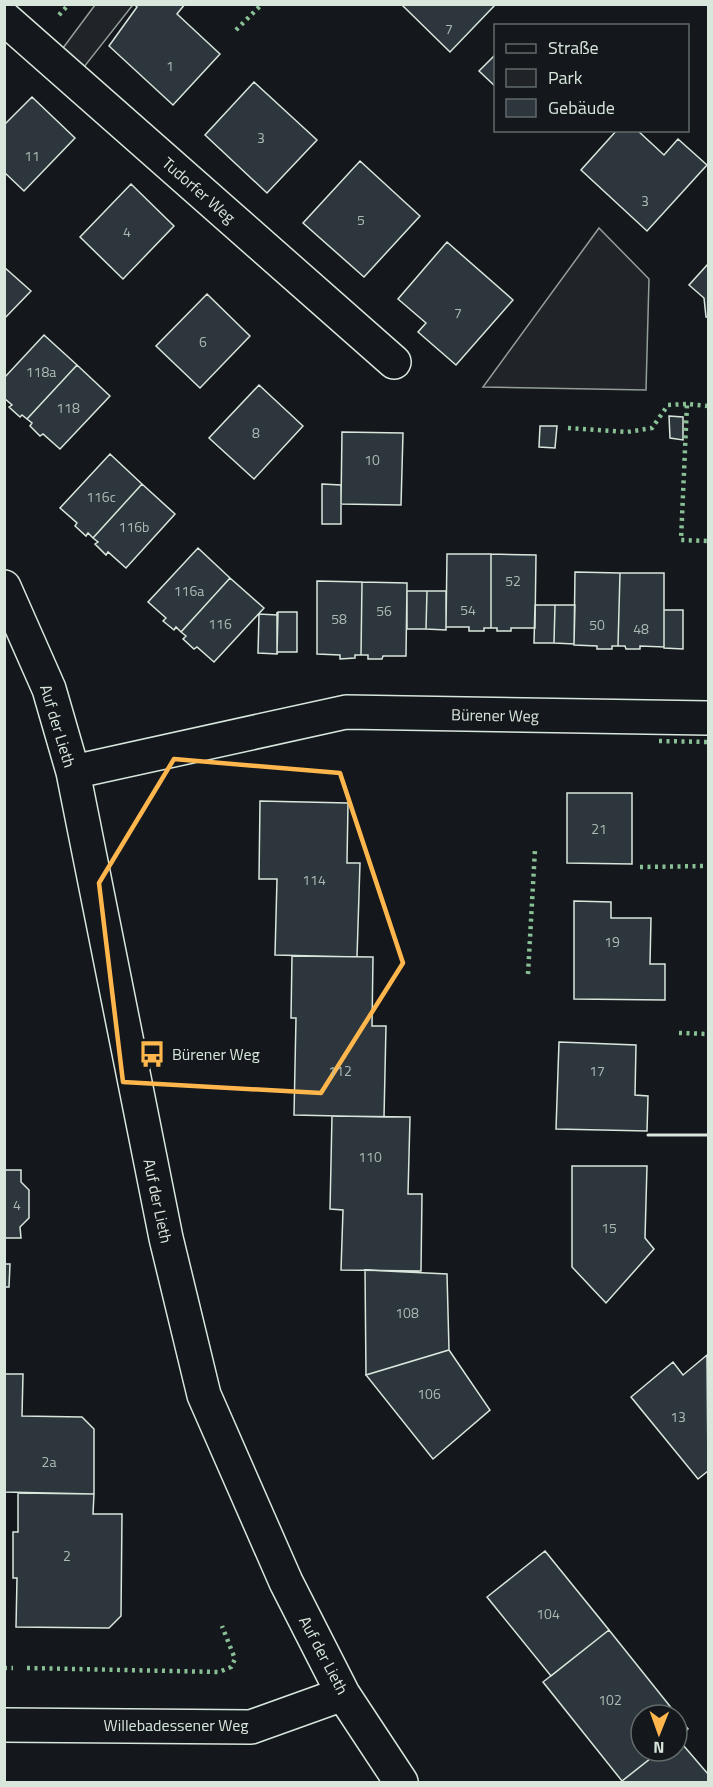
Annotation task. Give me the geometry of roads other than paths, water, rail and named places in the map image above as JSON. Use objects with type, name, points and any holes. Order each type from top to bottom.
[{"type":"street","points":[[4,16],[14,4]]},
{"type":"street","name":"Tudorfer Weg","points":[[4,16],[394,362]]},
{"type":"street","name":"Auf der Lieth","points":[[4,587],[49,689],[73,772],[165,1238],[204,1395],[285,1582],[343,1694],[400,1782]]},
{"type":"street","name":"Bürener Weg","points":[[73,772],[346,712],[708,718]]},
{"type":"street","name":"Willebadessener Weg","points":[[4,1725],[251,1726],[343,1694]]},
{"type":"place","name":"Bürener Weg","points":[[152,1054]]}]
